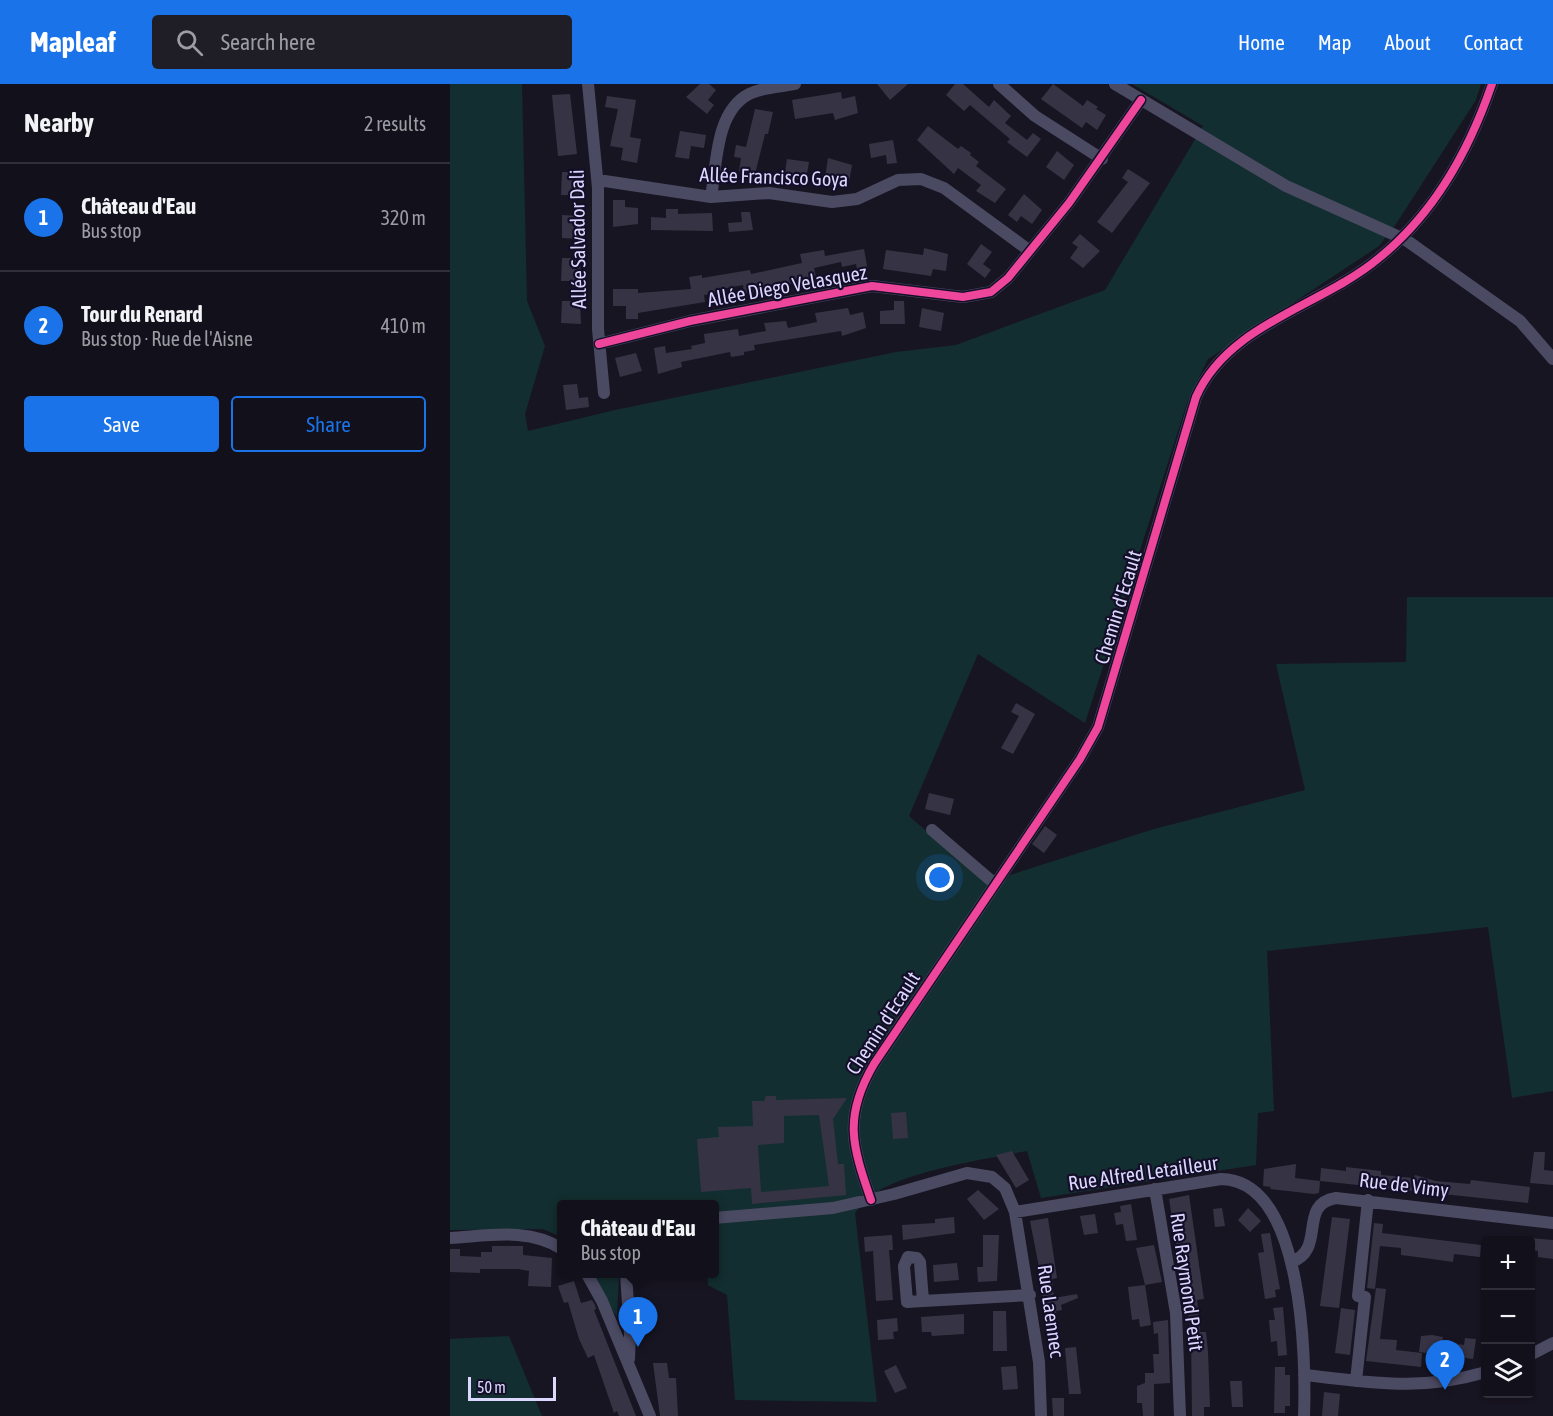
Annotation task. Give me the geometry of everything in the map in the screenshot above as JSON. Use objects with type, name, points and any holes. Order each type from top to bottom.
[{"type":"street","name":"Allée Salvador Dali","points":[[588,84],[598,180],[599,344],[604,393]]},
{"type":"street","points":[[711,197],[722,133],[731,110],[751,93],[795,84]]},
{"type":"street","points":[[999,84],[1035,116],[1102,159]]},
{"type":"street","points":[[1115,84],[1286,186],[1400,237],[1520,321],[1553,359]]},
{"type":"street","name":"Chemin d'Ecault","points":[[871,1200],[854,1139],[853,1117],[858,1094],[874,1064],[1086,750],[1103,714],[1194,406],[1208,375],[1223,357],[1244,341],[1374,263],[1400,237],[1432,203],[1455,169],[1473,134],[1492,84]]},
{"type":"street","name":"Allée Diego Velasquez","points":[[599,344],[690,321],[872,286],[963,297],[981,296],[1000,285],[1030,251],[1102,159],[1141,100]]},
{"type":"street","name":"Allée Francisco Goya","points":[[598,180],[711,197],[769,193],[826,202],[844,202],[868,195],[898,180],[915,178],[928,180],[944,188],[1030,251]]},
{"type":"street","points":[[932,830],[995,884]]},
{"type":"street","name":"Rue Laennec","points":[[719,1218],[824,1209],[871,1200],[954,1175],[973,1172],[992,1177],[1001,1184],[1016,1212],[1039,1368],[1041,1416]]},
{"type":"street","name":"Rue Alfred Letailleur","points":[[1016,1212],[1221,1179],[1236,1182],[1253,1192],[1273,1214],[1283,1233],[1291,1262],[1299,1313],[1304,1375],[1304,1416]]},
{"type":"street","name":"Rue Raymond Petit","points":[[1155,1190],[1176,1313],[1180,1416]]},
{"type":"street","name":"Rue de Vimy","points":[[1291,1262],[1302,1257],[1309,1250],[1314,1217],[1322,1203],[1336,1198],[1553,1223]]},
{"type":"street","points":[[1356,1381],[1365,1297],[1358,1296],[1368,1200]]},
{"type":"street","points":[[450,1238],[525,1235],[546,1240],[557,1246]]},
{"type":"street","points":[[589,1278],[612,1324],[650,1416]]},
{"type":"street","points":[[626,1278],[630,1333],[628,1363]]},
{"type":"street","points":[[923,1301],[1030,1295]]},
{"type":"street","points":[[1535,1352],[1553,1343]]},
{"type":"street","points":[[1304,1375],[1416,1386],[1481,1373]]},
{"type":"green space","points":[[450,84],[522,84],[527,301],[545,346],[525,414],[528,431],[615,410],[896,352],[956,345],[1105,290],[1203,126],[1132,84],[1481,84],[1476,100],[1396,224],[1379,246],[1208,359],[1188,400],[1085,723],[978,654],[909,816],[982,880],[998,888],[1010,875],[1154,829],[1305,790],[1276,664],[1406,662],[1407,597],[1553,597],[1553,1091],[1512,1098],[1488,927],[1267,951],[1274,1111],[1258,1113],[1256,1165],[1041,1198],[1027,1151],[968,1162],[903,1180],[871,1196],[855,1213],[877,1402],[735,1400],[727,1295],[708,1285],[707,1278],[719,1278],[719,1200],[557,1200],[557,1235],[543,1229],[450,1230]]},
{"type":"green space","points":[[591,1278],[619,1278],[617,1317]]},
{"type":"green space","points":[[509,1336],[542,1416],[450,1416],[450,1339]]},
{"type":"building","points":[[700,84],[709,84],[716,90],[708,100],[714,105],[707,114],[686,97]]},
{"type":"building","points":[[877,84],[908,84],[890,100]]},
{"type":"building","points":[[955,84],[963,84],[989,107],[994,100],[1011,116],[1005,123],[1027,140],[1033,133],[1041,139],[1027,157],[1007,142],[1010,139],[970,105],[964,111],[946,95]]},
{"type":"building","points":[[1053,84],[1083,106],[1087,100],[1106,115],[1097,130],[1086,122],[1082,128],[1041,99]]},
{"type":"building","points":[[841,92],[842,99],[855,96],[858,113],[835,120],[833,113],[795,119],[792,100]]},
{"type":"building","points":[[570,94],[577,154],[558,156],[552,95]]},
{"type":"building","points":[[607,96],[636,100],[630,137],[641,139],[637,163],[621,160],[623,148],[610,146],[618,109],[605,107]]},
{"type":"building","points":[[755,109],[773,112],[755,174],[739,171],[741,158],[734,157],[736,145],[746,147]]},
{"type":"building","points":[[928,126],[958,149],[961,146],[971,153],[970,155],[979,162],[976,166],[1006,189],[995,203],[976,191],[981,185],[958,168],[954,174],[917,140]]},
{"type":"building","points":[[680,131],[706,135],[704,148],[691,146],[689,159],[675,157]]},
{"type":"building","points":[[893,140],[897,163],[887,164],[886,155],[871,158],[869,144]]},
{"type":"building","points":[[1057,151],[1074,165],[1064,180],[1046,167]]},
{"type":"building","points":[[828,158],[852,165],[849,182],[836,179],[835,186],[824,185]]},
{"type":"building","points":[[787,159],[809,162],[806,180],[784,178]]},
{"type":"building","points":[[1128,169],[1150,183],[1112,233],[1097,222],[1128,182],[1122,178]]},
{"type":"building","points":[[562,172],[580,172],[581,195],[561,195]]},
{"type":"building","points":[[1024,194],[1042,210],[1032,224],[1021,216],[1017,222],[1008,215]]},
{"type":"building","points":[[613,200],[625,200],[625,207],[638,208],[638,224],[613,227]]},
{"type":"building","points":[[666,209],[678,209],[678,214],[712,213],[713,231],[651,230],[651,217],[666,218]]},
{"type":"building","points":[[741,212],[750,212],[753,230],[729,232],[728,223],[742,222]]},
{"type":"building","points":[[562,215],[580,216],[581,239],[562,238]]},
{"type":"building","points":[[1080,234],[1100,251],[1083,268],[1070,258],[1078,247],[1072,243]]},
{"type":"building","points":[[981,244],[992,252],[983,264],[991,270],[985,278],[967,264]]},
{"type":"building","points":[[924,248],[948,254],[946,271],[933,269],[931,276],[883,269],[886,250],[923,255]]},
{"type":"building","points":[[864,249],[868,271],[858,273],[856,264],[842,267],[841,262],[814,268],[817,281],[806,283],[805,281],[744,294],[743,285],[716,290],[717,293],[704,295],[705,302],[638,313],[638,319],[626,319],[626,306],[613,306],[613,289],[638,289],[638,293],[691,289],[689,277],[702,275],[702,278],[750,270],[751,274],[802,263],[800,254],[824,250],[825,256]]},
{"type":"building","points":[[562,258],[580,258],[581,281],[561,281]]},
{"type":"building","points":[[562,301],[580,301],[581,324],[561,323]]},
{"type":"building","points":[[894,301],[904,301],[905,324],[880,324],[880,311],[894,310]]},
{"type":"building","points":[[848,308],[850,315],[863,312],[866,328],[842,336],[841,331],[754,345],[755,350],[744,352],[744,355],[731,357],[730,352],[681,362],[682,367],[658,374],[654,348],[665,346],[666,353],[692,349],[691,346],[705,343],[704,334],[738,329],[739,336],[766,331],[764,323],[786,321],[788,328],[817,322],[815,313]]},
{"type":"building","points":[[922,308],[944,313],[941,331],[919,327]]},
{"type":"building","points":[[636,353],[642,371],[620,377],[615,358]]},
{"type":"building","points":[[577,384],[579,398],[588,397],[589,407],[566,410],[563,385]]},
{"type":"building","points":[[1016,703],[1035,714],[1013,754],[1001,748],[1019,716],[1011,712]]},
{"type":"building","points":[[929,793],[954,799],[950,815],[925,809]]},
{"type":"building","points":[[1045,826],[1057,835],[1044,853],[1032,844]]},
{"type":"building","points":[[766,1096],[776,1096],[776,1100],[847,1098],[833,1119],[838,1164],[844,1164],[846,1195],[752,1204],[751,1188],[701,1192],[697,1139],[719,1137],[718,1127],[753,1126],[752,1101],[764,1101]],"holes":[[[819,1115],[829,1186],[761,1192],[758,1145],[784,1143],[784,1116]]]},
{"type":"building","points":[[906,1112],[908,1138],[893,1139],[891,1113]]},
{"type":"building","points":[[1012,1151],[1029,1180],[1016,1188],[996,1155]]},
{"type":"building","points":[[1534,1152],[1545,1152],[1544,1170],[1553,1171],[1553,1185],[1530,1183]]},
{"type":"building","points":[[1296,1164],[1295,1178],[1320,1181],[1319,1193],[1270,1189],[1271,1187],[1263,1186],[1264,1169]]},
{"type":"building","points":[[1346,1167],[1381,1171],[1381,1175],[1414,1178],[1415,1175],[1436,1181],[1470,1184],[1471,1180],[1530,1187],[1528,1203],[1320,1181],[1321,1168],[1346,1171]]},
{"type":"building","points":[[978,1190],[999,1209],[984,1220],[967,1199]]},
{"type":"building","points":[[1189,1195],[1204,1299],[1197,1300],[1200,1332],[1206,1332],[1208,1352],[1210,1407],[1204,1407],[1204,1416],[1192,1416],[1191,1332],[1169,1199]]},
{"type":"building","points":[[1131,1204],[1137,1240],[1126,1241],[1123,1224],[1116,1225],[1114,1213],[1121,1212],[1120,1206]]},
{"type":"building","points":[[1222,1208],[1225,1226],[1215,1227],[1213,1209]]},
{"type":"building","points":[[1248,1208],[1261,1221],[1250,1232],[1238,1220]]},
{"type":"building","points":[[1095,1214],[1098,1233],[1084,1235],[1080,1216]]},
{"type":"building","points":[[954,1217],[955,1233],[903,1240],[902,1225],[935,1223],[935,1219]]},
{"type":"building","points":[[1332,1217],[1350,1219],[1339,1308],[1320,1306]]},
{"type":"building","points":[[1048,1218],[1057,1278],[1052,1279],[1054,1298],[1077,1294],[1078,1298],[1061,1305],[1062,1310],[1056,1311],[1060,1351],[1049,1352],[1040,1272],[1030,1221]]},
{"type":"building","points":[[1374,1223],[1383,1224],[1382,1233],[1481,1245],[1480,1257],[1454,1254],[1453,1262],[1401,1255],[1401,1248],[1380,1246],[1375,1289],[1367,1288]]},
{"type":"building","points":[[1270,1233],[1280,1289],[1275,1290],[1276,1297],[1265,1299],[1258,1253],[1264,1252],[1261,1234]]},
{"type":"building","points":[[892,1235],[893,1250],[889,1250],[893,1300],[876,1301],[873,1251],[865,1252],[864,1237]]},
{"type":"building","points":[[983,1235],[999,1235],[997,1281],[978,1282],[977,1267],[983,1267]]},
{"type":"building","points":[[1535,1238],[1553,1240],[1553,1259],[1538,1257],[1538,1251],[1535,1251]]},
{"type":"building","points":[[1154,1245],[1162,1282],[1145,1285],[1136,1248]]},
{"type":"building","points":[[492,1246],[523,1246],[523,1255],[552,1258],[551,1287],[528,1286],[529,1271],[518,1269],[480,1269],[480,1273],[450,1272],[450,1249],[460,1249],[460,1256],[481,1257],[481,1252],[492,1252]]},
{"type":"building","points":[[957,1263],[959,1280],[934,1282],[933,1265]]},
{"type":"building","points":[[574,1281],[581,1303],[592,1300],[595,1305],[594,1310],[636,1416],[619,1416],[617,1411],[614,1413],[594,1355],[588,1358],[579,1339],[568,1302],[564,1303],[558,1286]]},
{"type":"building","points":[[1145,1285],[1151,1325],[1140,1327],[1139,1319],[1132,1320],[1128,1287]]},
{"type":"building","points":[[1376,1288],[1386,1289],[1380,1339],[1397,1340],[1396,1350],[1422,1353],[1421,1367],[1366,1361]]},
{"type":"building","points":[[1283,1307],[1287,1355],[1278,1356],[1277,1341],[1271,1342],[1269,1320],[1275,1320],[1273,1308]]},
{"type":"building","points":[[1341,1308],[1355,1310],[1350,1355],[1335,1353]]},
{"type":"building","points":[[993,1311],[1006,1311],[1007,1351],[993,1351]]},
{"type":"building","points":[[964,1314],[964,1334],[932,1336],[931,1332],[922,1332],[921,1317]]},
{"type":"building","points":[[897,1318],[898,1331],[893,1332],[894,1339],[878,1340],[877,1320]]},
{"type":"building","points":[[1168,1320],[1170,1383],[1154,1384],[1154,1416],[1143,1416],[1142,1403],[1137,1403],[1137,1386],[1145,1383],[1145,1373],[1154,1373],[1153,1354],[1159,1354],[1158,1333],[1154,1334],[1153,1322]]},
{"type":"building","points":[[1421,1336],[1443,1337],[1442,1342],[1464,1345],[1465,1338],[1476,1339],[1473,1359],[1419,1352]]},
{"type":"building","points":[[1076,1347],[1081,1394],[1069,1394],[1065,1348]]},
{"type":"building","points":[[653,1363],[667,1363],[669,1378],[676,1378],[678,1416],[660,1416]]},
{"type":"building","points":[[896,1365],[907,1388],[895,1393],[884,1371]]},
{"type":"building","points":[[1016,1366],[1018,1389],[1003,1390],[1001,1367]]},
{"type":"building","points":[[1275,1367],[1285,1367],[1285,1375],[1290,1375],[1290,1406],[1285,1406],[1285,1413],[1274,1413]]},
{"type":"building","points":[[1230,1381],[1242,1381],[1243,1407],[1232,1407]]},
{"type":"building","points":[[1324,1392],[1340,1394],[1338,1416],[1322,1416]]},
{"type":"building","points":[[1052,1398],[1064,1398],[1064,1416],[1053,1416]]},
{"type":"cycle path","points":[[871,1200],[855,1147],[854,1131],[854,1116],[864,1083],[874,1064],[1080,759],[1098,727],[1196,397],[1211,372],[1230,351],[1253,333],[1356,275],[1379,258],[1417,221],[1433,201],[1461,157],[1492,84]]},
{"type":"cycle path","points":[[599,344],[690,321],[872,286],[963,297],[991,292],[1008,278],[1069,203],[1141,100]]},
{"type":"place","name":"Château d'Eau","points":[[638,1347]]},
{"type":"place","name":"Tour du Renard","points":[[1445,1390]]}]
